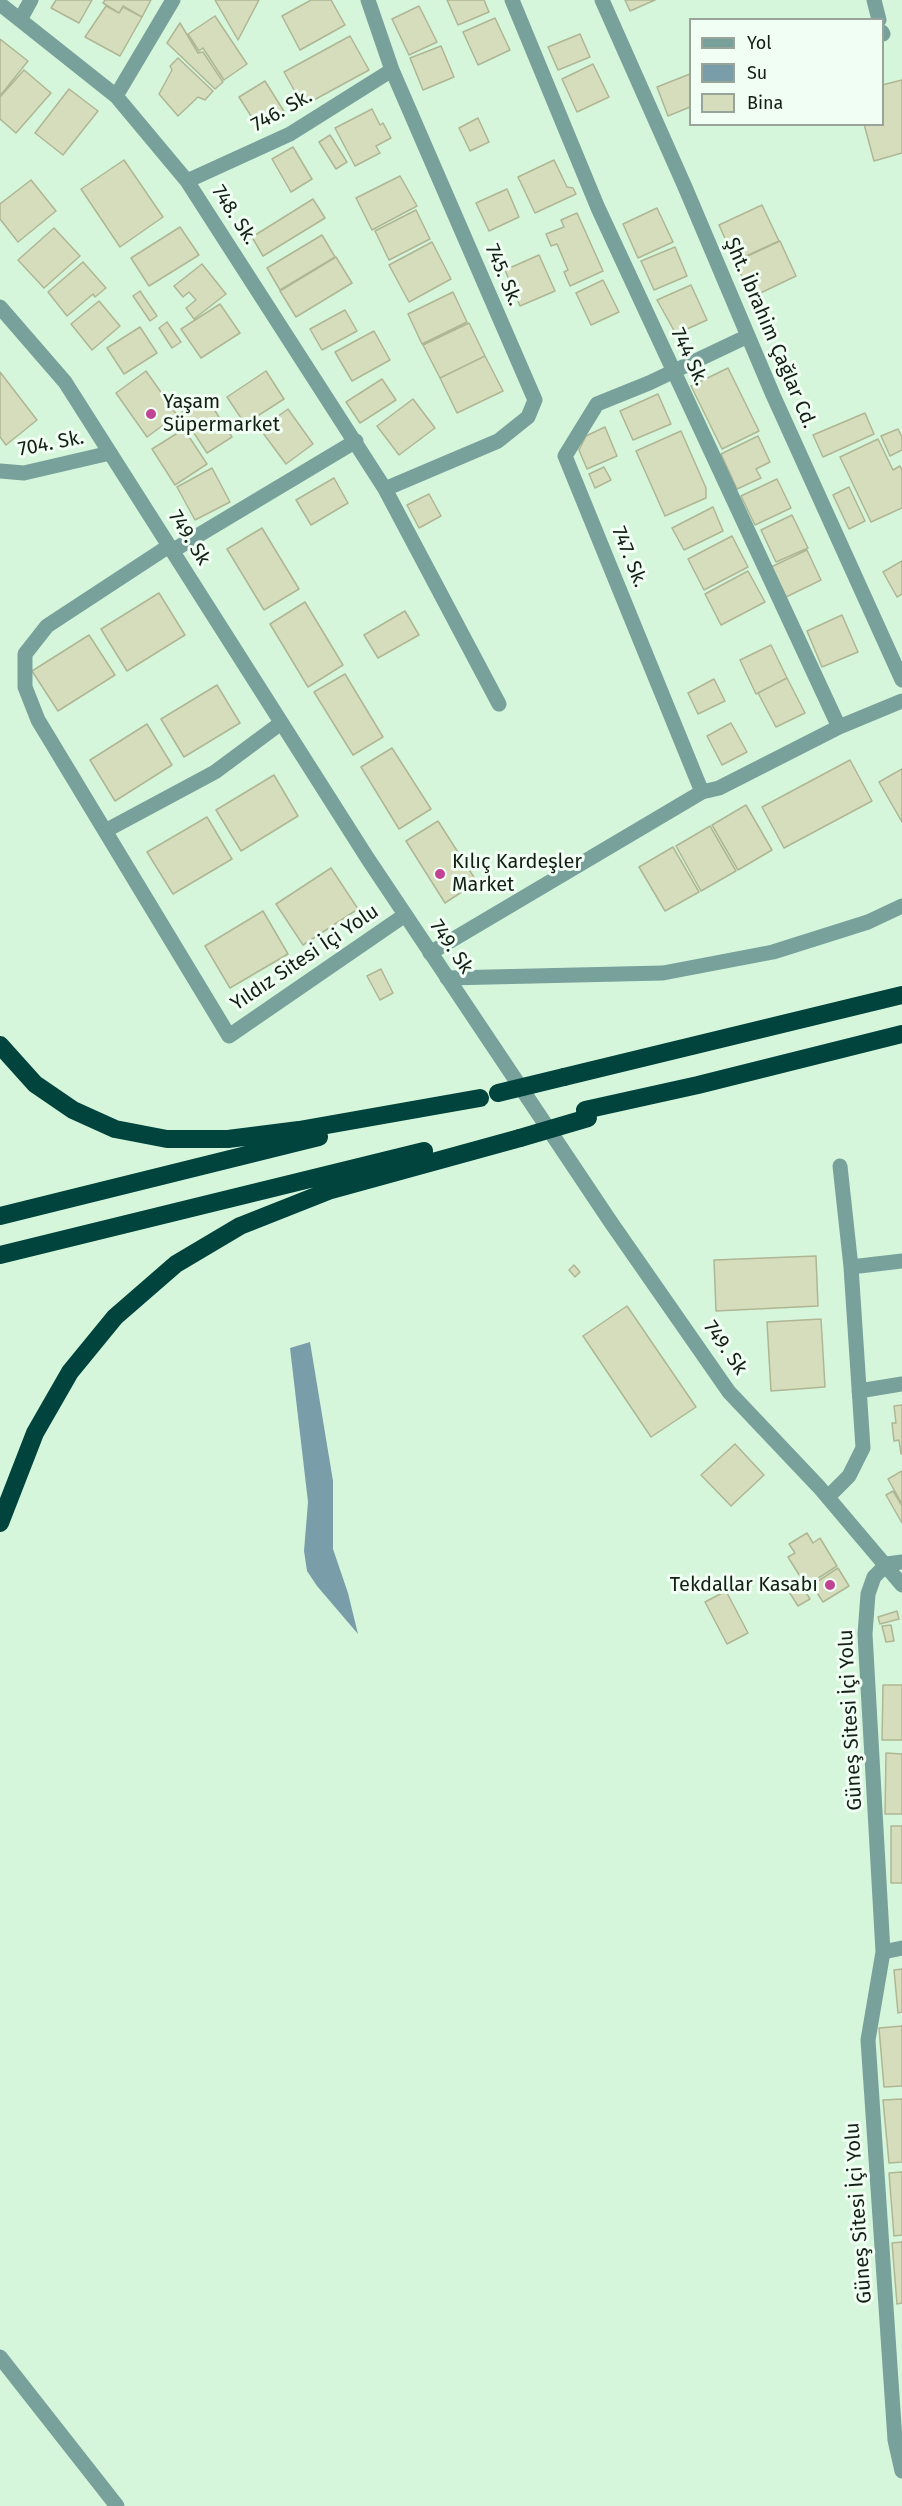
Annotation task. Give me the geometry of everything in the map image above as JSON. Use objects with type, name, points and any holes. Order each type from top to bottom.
[{"type":"highway","points":[[0,1216],[902,995]]},
{"type":"highway","points":[[0,1523],[35,1433],[70,1372],[115,1317],[176,1263],[240,1226],[331,1190],[518,1133],[698,1085],[902,1035]]},
{"type":"highway","points":[[0,1045],[35,1084],[73,1110],[115,1130],[167,1139],[228,1139],[299,1130],[480,1098]]},
{"type":"highway","points":[[0,1255],[518,1133]]},
{"type":"street","points":[[20,20],[31,0]]},
{"type":"street","points":[[116,96],[173,0]]},
{"type":"street","name":"745. Sk.","points":[[368,0],[393,70],[535,399],[528,417],[498,441],[385,489]]},
{"type":"street","name":"744 Sk.","points":[[512,0],[598,208],[839,727]]},
{"type":"street","name":"Şht. İbrahim Çağlar Cd.","points":[[602,0],[748,336],[902,680]]},
{"type":"street","points":[[874,0],[878,18]]},
{"type":"street","name":"748. Sk.","points":[[0,4],[116,96],[187,181],[385,489],[499,704]]},
{"type":"street","name":"746. Sk.","points":[[187,181],[290,134],[393,70]]},
{"type":"street","name":"749. Sk","points":[[0,307],[65,381],[405,915],[729,1392],[894,1563],[902,1585]]},
{"type":"street","points":[[673,371],[748,336]]},
{"type":"street","name":"747. Sk.","points":[[673,371],[597,404],[565,456],[702,792]]},
{"type":"street","points":[[281,723],[215,772],[105,831],[38,720],[25,687],[25,654],[47,626],[171,548],[356,441]]},
{"type":"street","name":"704. Sk.","points":[[0,471],[24,473],[111,453]]},
{"type":"street","points":[[430,953],[702,792],[718,788],[839,727],[902,701]]},
{"type":"street","name":"Yıldız Sitesi İçi Yolu","points":[[105,831],[229,1036],[405,915]]},
{"type":"street","points":[[447,978],[663,973],[773,952],[868,922],[902,906]]},
{"type":"street","points":[[828,1497],[849,1476],[863,1448],[851,1267],[840,1166]]},
{"type":"street","points":[[851,1267],[902,1261]]},
{"type":"street","points":[[859,1391],[902,1384]]},
{"type":"street","name":"Güneş Sitesi İçi Yolu","points":[[894,1563],[874,1577],[868,1594],[865,1634],[883,1952],[868,2040],[895,2327],[895,2440],[902,2471]]},
{"type":"street","points":[[883,1952],[902,1948]]},
{"type":"street","points":[[0,2357],[117,2506]]},
{"type":"water","points":[[310,1342],[333,1481],[333,1549],[348,1593],[358,1634],[307,1571],[304,1551],[308,1502],[290,1348]]},
{"type":"building","points":[[56,0],[92,0],[79,23],[51,8]]},
{"type":"building","points":[[105,0],[151,0],[142,17],[123,6],[119,13],[103,3]]},
{"type":"building","points":[[215,0],[259,0],[238,40]]},
{"type":"building","points":[[311,0],[331,0],[345,25],[300,50],[282,16]]},
{"type":"building","points":[[447,0],[484,0],[489,12],[458,25]]},
{"type":"building","points":[[625,0],[655,0],[630,11]]},
{"type":"building","points":[[106,6],[119,13],[123,7],[142,17],[120,56],[85,37]]},
{"type":"building","points":[[419,6],[437,42],[409,55],[392,19]]},
{"type":"building","points":[[215,16],[247,64],[224,80],[203,48],[199,51],[188,34]]},
{"type":"building","points":[[495,18],[510,50],[478,65],[463,32]]},
{"type":"building","points":[[180,23],[198,53],[203,52],[223,82],[215,89],[167,43]]},
{"type":"building","points":[[580,34],[590,57],[558,70],[548,47]]},
{"type":"building","points":[[350,36],[369,70],[303,106],[284,72]]},
{"type":"building","points":[[0,39],[28,61],[0,96]]},
{"type":"building","points":[[441,46],[454,77],[423,90],[410,58]]},
{"type":"building","points":[[178,58],[213,91],[205,100],[198,97],[178,116],[159,94],[172,70],[170,66]]},
{"type":"building","points":[[593,64],[609,97],[577,112],[562,79]]},
{"type":"building","points":[[24,70],[51,93],[16,133],[0,119],[0,97]]},
{"type":"building","points":[[689,74],[689,107],[668,116],[657,87]]},
{"type":"building","points":[[902,80],[902,153],[874,161],[865,126],[884,126],[884,84]]},
{"type":"building","points":[[265,81],[285,113],[266,124],[263,119],[256,124],[239,97]]},
{"type":"building","points":[[69,89],[98,111],[63,155],[35,133]]},
{"type":"building","points":[[372,109],[380,125],[383,123],[391,138],[376,146],[380,153],[355,166],[335,128]]},
{"type":"building","points":[[478,118],[489,142],[470,151],[459,128]]},
{"type":"building","points":[[330,135],[347,162],[336,169],[319,142]]},
{"type":"building","points":[[293,147],[312,179],[291,192],[272,159]]},
{"type":"building","points":[[124,160],[163,217],[120,247],[81,189]]},
{"type":"building","points":[[554,160],[567,187],[573,188],[576,194],[535,213],[518,177]]},
{"type":"building","points":[[400,176],[417,206],[372,230],[356,198]]},
{"type":"building","points":[[31,180],[56,211],[18,242],[0,219],[0,204]]},
{"type":"building","points":[[507,189],[519,217],[489,231],[476,203]]},
{"type":"building","points":[[313,199],[325,218],[263,256],[252,237]]},
{"type":"building","points":[[762,205],[779,241],[735,261],[719,225]]},
{"type":"building","points":[[657,208],[673,242],[638,258],[623,224]]},
{"type":"building","points":[[416,210],[430,239],[389,260],[375,231]]},
{"type":"building","points":[[577,213],[603,271],[570,286],[564,272],[568,270],[557,244],[551,246],[546,234],[564,227],[561,220]]},
{"type":"building","points":[[180,227],[199,255],[149,286],[131,258]]},
{"type":"building","points":[[54,228],[80,256],[44,288],[18,260]]},
{"type":"building","points":[[322,235],[335,257],[280,290],[267,268]]},
{"type":"building","points":[[780,241],[796,276],[752,297],[735,262]]},
{"type":"building","points":[[432,242],[451,279],[409,302],[389,265]]},
{"type":"building","points":[[675,247],[687,276],[654,290],[641,261]]},
{"type":"building","points":[[539,255],[555,291],[520,306],[505,270]]},
{"type":"building","points":[[336,257],[352,283],[296,317],[280,291]]},
{"type":"building","points":[[83,262],[106,288],[95,297],[93,294],[67,316],[48,292]]},
{"type":"building","points":[[202,264],[226,294],[194,319],[186,308],[196,300],[189,292],[183,297],[174,286]]},
{"type":"building","points":[[603,280],[619,312],[591,325],[576,293]]},
{"type":"building","points":[[691,285],[707,320],[676,334],[657,300]]},
{"type":"building","points":[[140,291],[157,316],[150,321],[133,296]]},
{"type":"building","points":[[453,292],[467,322],[422,344],[408,314]]},
{"type":"building","points":[[99,301],[120,326],[92,350],[71,324]]},
{"type":"building","points":[[220,304],[240,333],[201,358],[181,329]]},
{"type":"building","points":[[345,310],[357,331],[322,350],[310,329]]},
{"type":"building","points":[[167,322],[181,342],[172,348],[159,328]]},
{"type":"building","points":[[469,323],[485,356],[440,378],[423,345]]},
{"type":"building","points":[[140,327],[157,353],[124,374],[107,348]]},
{"type":"building","points":[[374,331],[390,360],[352,381],[335,352]]},
{"type":"building","points":[[485,356],[503,391],[457,413],[440,378]]},
{"type":"building","points":[[728,368],[759,431],[722,449],[691,386]]},
{"type":"building","points":[[146,371],[177,415],[147,437],[116,393]]},
{"type":"building","points":[[266,371],[284,399],[245,424],[227,397]]},
{"type":"building","points":[[0,372],[37,420],[6,445],[0,437]]},
{"type":"building","points":[[382,379],[396,400],[360,423],[346,402]]},
{"type":"building","points":[[658,394],[671,424],[633,440],[620,411]]},
{"type":"building","points":[[206,397],[232,437],[207,453],[181,413]]},
{"type":"building","points":[[413,399],[435,428],[399,455],[377,426]]},
{"type":"building","points":[[288,409],[313,444],[286,464],[260,429]]},
{"type":"building","points":[[865,413],[874,434],[823,457],[813,435]]},
{"type":"building","points":[[605,427],[617,456],[587,469],[579,450],[586,436]]},
{"type":"building","points":[[184,429],[207,464],[175,485],[152,449]]},
{"type":"building","points":[[898,429],[902,437],[902,450],[890,456],[881,436]]},
{"type":"building","points":[[681,431],[706,488],[706,498],[665,516],[636,451]]},
{"type":"building","points":[[758,436],[770,462],[756,469],[761,478],[737,489],[721,454]]},
{"type":"building","points":[[878,439],[893,470],[900,466],[902,470],[902,508],[871,522],[840,457]]},
{"type":"building","points":[[604,467],[611,480],[595,488],[589,474]]},
{"type":"building","points":[[212,468],[230,502],[195,520],[177,487]]},
{"type":"building","points":[[334,478],[348,503],[311,525],[296,500]]},
{"type":"building","points":[[777,479],[791,508],[755,525],[741,496]]},
{"type":"building","points":[[849,487],[865,521],[849,529],[833,495]]},
{"type":"building","points":[[429,494],[441,516],[419,528],[407,505]]},
{"type":"building","points":[[713,507],[723,531],[684,550],[672,528]]},
{"type":"building","points":[[792,515],[808,548],[776,562],[761,530]]},
{"type":"building","points":[[262,528],[299,589],[264,610],[227,549]]},
{"type":"building","points":[[732,536],[748,567],[704,590],[688,559]]},
{"type":"building","points":[[807,550],[821,580],[786,597],[771,567]]},
{"type":"building","points":[[902,561],[902,594],[897,597],[883,572]]},
{"type":"building","points":[[748,571],[765,602],[721,625],[705,594]]},
{"type":"building","points":[[159,593],[185,635],[127,671],[101,629]]},
{"type":"building","points":[[305,602],[343,665],[308,687],[270,624]]},
{"type":"building","points":[[405,611],[419,635],[378,658],[364,635]]},
{"type":"building","points":[[842,615],[858,652],[822,667],[807,631]]},
{"type":"building","points":[[89,635],[115,675],[58,711],[32,671]]},
{"type":"building","points":[[771,645],[787,678],[756,694],[740,660]]},
{"type":"building","points":[[345,674],[383,737],[353,755],[314,692]]},
{"type":"building","points":[[787,678],[805,713],[776,727],[758,693]]},
{"type":"building","points":[[714,679],[725,701],[698,714],[688,693]]},
{"type":"building","points":[[217,685],[240,723],[184,757],[161,719]]},
{"type":"building","points":[[731,723],[747,752],[722,765],[707,736]]},
{"type":"building","points":[[147,724],[172,765],[115,801],[90,760]]},
{"type":"building","points":[[392,748],[431,809],[399,829],[361,767]]},
{"type":"building","points":[[850,760],[872,801],[784,848],[762,807]]},
{"type":"building","points":[[902,769],[902,822],[879,782]]},
{"type":"building","points":[[274,775],[298,816],[241,851],[216,810]]},
{"type":"building","points":[[746,805],[772,850],[738,870],[712,825]]},
{"type":"building","points":[[207,817],[232,859],[173,894],[147,852]]},
{"type":"building","points":[[438,821],[477,882],[445,903],[406,841]]},
{"type":"building","points":[[710,826],[736,871],[701,891],[676,846]]},
{"type":"building","points":[[673,847],[699,892],[665,911],[639,867]]},
{"type":"building","points":[[331,868],[358,909],[303,945],[276,904]]},
{"type":"building","points":[[263,911],[288,954],[230,988],[205,946]]},
{"type":"building","points":[[381,969],[393,993],[380,1000],[367,976]]},
{"type":"building","points":[[816,1256],[818,1306],[716,1311],[714,1260]]},
{"type":"building","points":[[574,1265],[580,1272],[575,1277],[569,1270]]},
{"type":"building","points":[[627,1306],[696,1407],[651,1437],[583,1336]]},
{"type":"building","points":[[821,1319],[825,1387],[771,1391],[767,1322]]},
{"type":"building","points":[[902,1405],[901,1454],[899,1440],[894,1441],[892,1423],[896,1423],[894,1406]]},
{"type":"building","points":[[735,1444],[764,1475],[731,1506],[701,1475]]},
{"type":"building","points":[[902,1471],[902,1504],[888,1479]]},
{"type":"building","points":[[893,1491],[902,1506],[902,1523],[886,1495]]},
{"type":"building","points":[[807,1533],[813,1543],[820,1538],[837,1566],[806,1586],[788,1557],[795,1553],[789,1544]]},
{"type":"building","name":"Tekdallar Kasabı","points":[[838,1568],[849,1586],[823,1602],[812,1585]]},
{"type":"building","points":[[798,1579],[810,1599],[798,1606],[786,1587]]},
{"type":"building","points":[[726,1591],[748,1633],[727,1644],[705,1602]]},
{"type":"building","points":[[897,1611],[899,1619],[880,1624],[878,1617]]},
{"type":"building","points":[[891,1625],[894,1641],[886,1642],[882,1626]]},
{"type":"building","points":[[883,1685],[902,1685],[902,1740],[882,1740]]},
{"type":"building","points":[[886,1753],[902,1754],[902,1814],[885,1814]]},
{"type":"building","points":[[891,1826],[902,1826],[902,1883],[891,1883]]},
{"type":"building","points":[[902,1969],[902,2012],[898,2013],[894,1970]]},
{"type":"building","points":[[902,2026],[902,2086],[884,2087],[879,2028]]},
{"type":"building","points":[[902,2099],[902,2162],[889,2163],[883,2100]]},
{"type":"building","points":[[902,2172],[902,2235],[894,2236],[889,2173]]},
{"type":"building","points":[[902,2242],[902,2303],[897,2304],[892,2243]]},
{"type":"place","name":"Yaşam Süpermarket","points":[[151,414]]},
{"type":"place","name":"Kılıç Kardeşler Market","points":[[440,874]]},
{"type":"place","name":"Tekdallar Kasabı","points":[[830,1585]]}]
